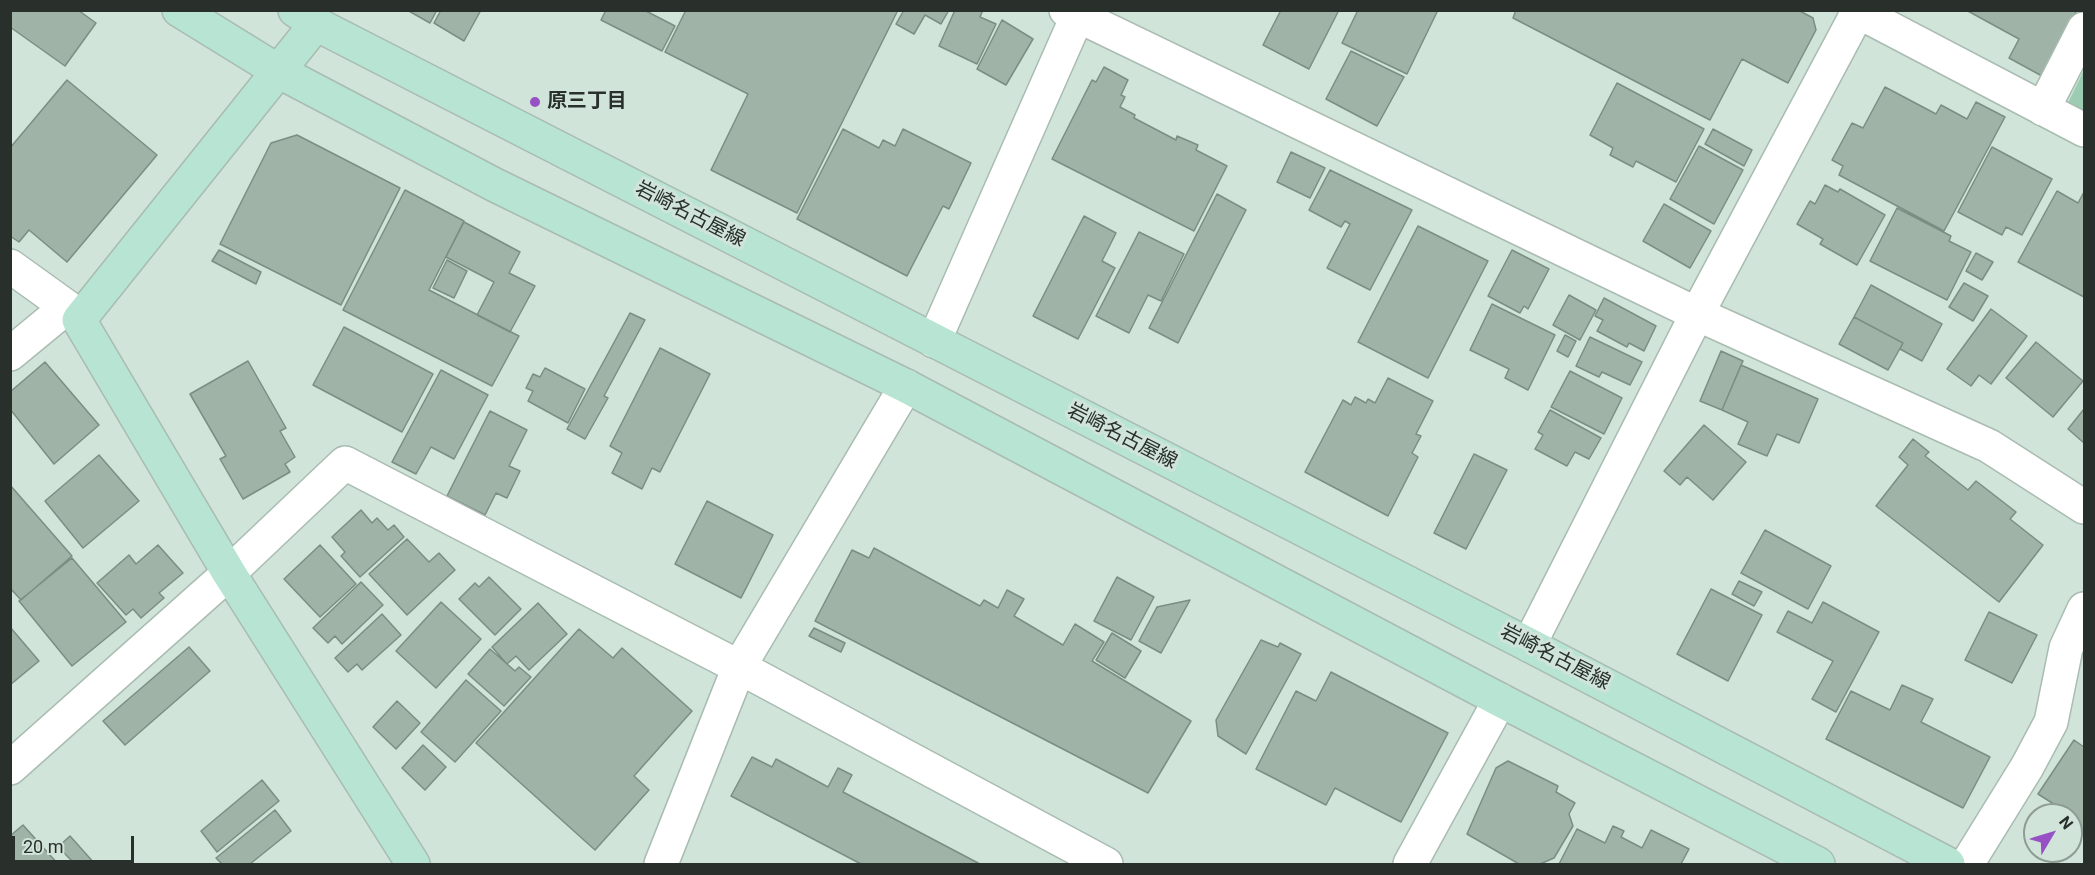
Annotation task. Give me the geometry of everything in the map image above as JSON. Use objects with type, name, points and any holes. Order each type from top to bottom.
[{"type":"main road","points":[[179,10],[278,72],[495,185],[906,386],[1500,700],[1818,864]]},
{"type":"main road","points":[[312,15],[278,72],[73,314],[229,573],[413,864]]},
{"type":"main road","name":"岩崎名古屋線","points":[[312,15],[934,341],[1529,645],[1948,864]]},
{"type":"street","points":[[1529,645],[1697,314],[1857,11],[2085,130]]},
{"type":"street","points":[[934,341],[1074,12],[1697,314],[1989,446],[2085,507]]},
{"type":"street","points":[[2043,109],[2085,29]]},
{"type":"street","points":[[10,266],[73,314],[10,354]]},
{"type":"street","points":[[661,864],[739,667],[906,386]]},
{"type":"street","points":[[10,768],[229,573],[345,463],[739,667],[1106,864]]},
{"type":"street","points":[[1967,864],[2027,767],[2051,723],[2066,648],[2085,609]]},
{"type":"street","points":[[1410,864],[1500,700]]},
{"type":"green space","points":[[2084,70],[2084,121],[2064,111]]},
{"type":"building","points":[[10,10],[78,10],[96,23],[65,66],[10,27]]},
{"type":"building","points":[[407,10],[437,10],[430,23]]},
{"type":"building","points":[[441,10],[481,10],[464,41],[434,23]]},
{"type":"building","points":[[606,10],[644,10],[675,26],[662,51],[601,20]]},
{"type":"building","points":[[686,10],[898,10],[797,213],[711,170],[748,94],[665,52]]},
{"type":"building","points":[[904,10],[949,10],[941,24],[925,15],[914,34],[896,24]]},
{"type":"building","points":[[955,10],[983,10],[980,17],[996,24],[977,64],[939,46]]},
{"type":"building","points":[[1281,10],[1339,10],[1309,69],[1263,45]]},
{"type":"building","points":[[1358,10],[1438,10],[1407,74],[1342,43]]},
{"type":"building","points":[[1516,10],[1798,10],[1813,18],[1816,30],[1788,83],[1742,59],[1710,120],[1513,18]]},
{"type":"building","points":[[1966,10],[2077,10],[2042,76],[2009,58],[2019,39]]},
{"type":"building","points":[[1002,20],[1033,39],[1006,85],[977,69]]},
{"type":"building","points":[[1351,51],[1404,77],[1377,126],[1326,99]]},
{"type":"building","points":[[1104,67],[1128,80],[1121,95],[1125,97],[1120,107],[1135,115],[1134,118],[1176,140],[1177,136],[1198,145],[1196,150],[1227,166],[1194,231],[1052,159],[1092,80],[1096,82]]},
{"type":"building","points":[[67,80],[157,155],[67,262],[29,230],[19,242],[10,236],[10,148]]},
{"type":"building","points":[[1617,83],[1704,129],[1676,182],[1636,161],[1633,167],[1610,155],[1613,148],[1590,135]]},
{"type":"building","points":[[1885,87],[1936,114],[1941,105],[1967,119],[1976,102],[2005,117],[1944,231],[1839,175],[1843,166],[1832,160],[1852,123],[1863,128]]},
{"type":"building","points":[[843,129],[879,148],[883,140],[895,146],[903,129],[971,163],[949,209],[943,206],[907,276],[797,219]]},
{"type":"building","points":[[1713,129],[1752,150],[1744,166],[1705,144]]},
{"type":"building","points":[[297,135],[400,188],[341,305],[220,244],[271,143]]},
{"type":"building","points":[[1699,146],[1743,170],[1714,224],[1670,199]]},
{"type":"building","points":[[1992,147],[2052,179],[2022,235],[2006,227],[2002,235],[1958,212]]},
{"type":"building","points":[[1291,152],[1325,168],[1310,198],[1277,182]]},
{"type":"building","points":[[1330,170],[1412,210],[1370,290],[1327,268],[1350,224],[1345,221],[1341,227],[1309,210]]},
{"type":"building","points":[[1825,185],[1838,192],[1840,189],[1885,215],[1857,265],[1820,244],[1823,239],[1797,224],[1810,201],[1815,204]]},
{"type":"building","points":[[405,190],[464,221],[429,290],[519,336],[492,386],[343,310]]},
{"type":"building","points":[[2057,191],[2078,203],[2084,192],[2084,297],[2018,262]]},
{"type":"building","points":[[1217,194],[1246,210],[1178,343],[1149,328]]},
{"type":"building","points":[[1664,204],[1711,231],[1690,268],[1643,241]]},
{"type":"building","points":[[1897,208],[1951,236],[1949,241],[1971,252],[1947,300],[1870,261]]},
{"type":"building","points":[[1084,216],[1116,233],[1102,261],[1115,268],[1078,339],[1033,316]]},
{"type":"building","points":[[464,222],[520,252],[509,273],[535,286],[510,332],[477,315],[494,282],[446,257]]},
{"type":"building","points":[[1418,226],[1488,261],[1428,378],[1358,342]]},
{"type":"building","points":[[1139,232],[1184,254],[1161,301],[1148,295],[1129,333],[1096,316]]},
{"type":"building","points":[[219,250],[261,272],[256,284],[212,261]]},
{"type":"building","points":[[1512,250],[1549,269],[1528,309],[1524,306],[1520,313],[1488,296]]},
{"type":"building","points":[[1976,253],[1993,262],[1982,280],[1966,271]]},
{"type":"building","points":[[447,260],[467,271],[454,298],[433,288]]},
{"type":"building","points":[[1964,283],[1988,296],[1973,321],[1949,307]]},
{"type":"building","points":[[1871,285],[1942,324],[1922,361],[1900,349],[1903,343],[1854,317]]},
{"type":"building","points":[[1569,295],[1596,310],[1580,340],[1553,325]]},
{"type":"building","points":[[1604,298],[1656,326],[1644,351],[1629,343],[1627,347],[1597,331],[1603,320],[1595,316]]},
{"type":"building","points":[[1492,304],[1555,335],[1528,390],[1505,378],[1509,369],[1470,350]]},
{"type":"building","points":[[1991,309],[2027,336],[1991,384],[1979,375],[1971,386],[1947,369]]},
{"type":"building","points":[[630,313],[645,320],[604,396],[608,398],[585,439],[567,429]]},
{"type":"building","points":[[1854,317],[1903,343],[1888,370],[1839,344]]},
{"type":"building","points":[[344,327],[433,374],[402,432],[313,385]]},
{"type":"building","points":[[1565,335],[1576,341],[1568,357],[1557,351]]},
{"type":"building","points":[[1590,337],[1642,362],[1630,385],[1602,372],[1599,377],[1576,366]]},
{"type":"building","points":[[2036,342],[2083,381],[2053,417],[2006,378]]},
{"type":"building","points":[[660,348],[710,374],[660,472],[652,468],[642,489],[612,473],[622,453],[610,446]]},
{"type":"building","points":[[1721,351],[1743,361],[1722,410],[1700,401]]},
{"type":"building","points":[[248,361],[286,428],[280,431],[295,457],[285,464],[290,472],[243,499],[220,459],[226,456],[190,394]]},
{"type":"building","points":[[45,362],[99,425],[54,464],[10,409],[10,392]]},
{"type":"building","points":[[1741,365],[1818,399],[1799,443],[1777,434],[1767,456],[1738,444],[1748,422],[1722,410]]},
{"type":"building","points":[[545,368],[585,389],[568,423],[528,401],[533,391],[526,388],[533,374],[540,377]]},
{"type":"building","points":[[441,370],[488,395],[454,459],[431,447],[416,474],[392,462]]},
{"type":"building","points":[[1570,371],[1622,398],[1604,434],[1551,407]]},
{"type":"building","points":[[1388,378],[1433,401],[1416,434],[1421,436],[1412,453],[1418,457],[1388,516],[1305,472],[1343,400],[1351,405],[1355,397],[1366,403],[1368,399],[1375,403]]},
{"type":"building","points":[[2084,409],[2084,443],[2068,429]]},
{"type":"building","points":[[1550,410],[1601,438],[1589,459],[1575,452],[1567,466],[1535,449],[1543,435],[1538,432]]},
{"type":"building","points":[[490,411],[527,430],[509,466],[520,471],[507,498],[496,493],[485,515],[447,496]]},
{"type":"building","points":[[1704,425],[1746,462],[1713,500],[1687,477],[1680,485],[1664,471]]},
{"type":"building","points":[[1913,439],[1929,452],[1925,456],[1968,490],[1976,481],[2016,512],[2010,519],[2043,545],[1999,602],[1876,506],[1908,465],[1899,457]]},
{"type":"building","points":[[1474,454],[1507,470],[1466,549],[1434,533]]},
{"type":"building","points":[[99,455],[139,501],[83,548],[45,501]]},
{"type":"building","points":[[10,485],[72,556],[21,600],[10,588]]},
{"type":"building","points":[[707,501],[773,535],[741,598],[675,564]]},
{"type":"building","points":[[361,510],[372,523],[377,518],[388,530],[394,525],[404,537],[360,577],[341,556],[345,552],[332,537]]},
{"type":"building","points":[[1765,530],[1831,566],[1808,609],[1741,573]]},
{"type":"building","points":[[407,539],[429,562],[439,553],[455,570],[407,615],[369,574]]},
{"type":"building","points":[[158,545],[183,573],[159,593],[164,598],[141,618],[133,609],[126,615],[97,583],[129,555],[136,564]]},
{"type":"building","points":[[320,545],[356,584],[320,617],[284,579]]},
{"type":"building","points":[[874,548],[980,606],[984,600],[998,608],[1007,590],[1024,599],[1014,616],[1063,645],[1075,624],[1104,642],[1092,661],[1191,721],[1148,793],[815,621],[852,550],[869,558]]},
{"type":"building","points":[[72,558],[126,622],[72,666],[19,601]]},
{"type":"building","points":[[489,577],[521,609],[495,635],[459,599],[475,583],[479,587]]},
{"type":"building","points":[[1117,577],[1154,597],[1131,640],[1094,621]]},
{"type":"building","points":[[1739,581],[1762,592],[1754,606],[1732,594]]},
{"type":"building","points":[[361,582],[383,605],[342,644],[335,636],[328,643],[313,628]]},
{"type":"building","points":[[1711,589],[1762,615],[1728,681],[1677,654]]},
{"type":"building","points":[[1190,600],[1161,653],[1139,641],[1157,607]]},
{"type":"building","points":[[441,602],[481,639],[436,688],[396,651]]},
{"type":"building","points":[[1823,602],[1879,632],[1836,712],[1812,699],[1833,661],[1777,632],[1788,611],[1812,623]]},
{"type":"building","points":[[538,603],[567,634],[529,670],[516,656],[507,664],[492,647]]},
{"type":"building","points":[[1989,612],[2037,635],[2012,683],[1965,660]]},
{"type":"building","points":[[382,614],[401,635],[362,670],[357,664],[348,672],[335,658]]},
{"type":"building","points":[[10,627],[39,661],[10,685]]},
{"type":"building","points":[[814,628],[845,643],[841,652],[809,636]]},
{"type":"building","points":[[579,629],[613,658],[622,648],[692,711],[634,776],[649,790],[595,850],[476,743]]},
{"type":"building","points":[[1112,633],[1141,651],[1125,678],[1096,660]]},
{"type":"building","points":[[1261,640],[1278,647],[1280,643],[1301,654],[1246,754],[1218,736],[1216,720]]},
{"type":"building","points":[[189,647],[210,671],[125,745],[103,721]]},
{"type":"building","points":[[490,649],[515,671],[519,667],[531,677],[504,706],[468,674]]},
{"type":"building","points":[[1331,672],[1448,733],[1401,822],[1335,788],[1326,805],[1256,769],[1296,691],[1316,701]]},
{"type":"building","points":[[466,680],[501,711],[455,762],[421,732]]},
{"type":"building","points":[[1902,685],[1933,699],[1921,722],[1990,757],[1963,808],[1826,739],[1851,691],[1890,710]]},
{"type":"building","points":[[397,701],[420,723],[396,749],[373,727]]},
{"type":"building","points":[[2074,740],[2084,747],[2084,832],[2083,803],[2052,803],[2038,794]]},
{"type":"building","points":[[423,745],[446,767],[425,790],[402,768]]},
{"type":"building","points":[[752,757],[772,767],[776,759],[828,787],[838,768],[852,775],[843,792],[980,864],[861,864],[731,796]]},
{"type":"building","points":[[1508,761],[1558,786],[1556,792],[1575,803],[1569,814],[1573,826],[1554,858],[1540,864],[1519,864],[1467,834],[1496,768]]},
{"type":"building","points":[[262,780],[279,801],[217,852],[201,831]]},
{"type":"building","points":[[275,810],[291,831],[250,864],[222,864],[216,858]]},
{"type":"building","points":[[23,825],[58,864],[10,864],[10,836]]},
{"type":"building","points":[[1613,826],[1624,831],[1621,837],[1642,848],[1651,830],[1689,849],[1681,864],[1559,864],[1577,829],[1605,843]]},
{"type":"building","points":[[70,836],[95,864],[75,864],[58,847]]},
{"type":"place","name":"原三丁目","points":[[535,102]]}]
